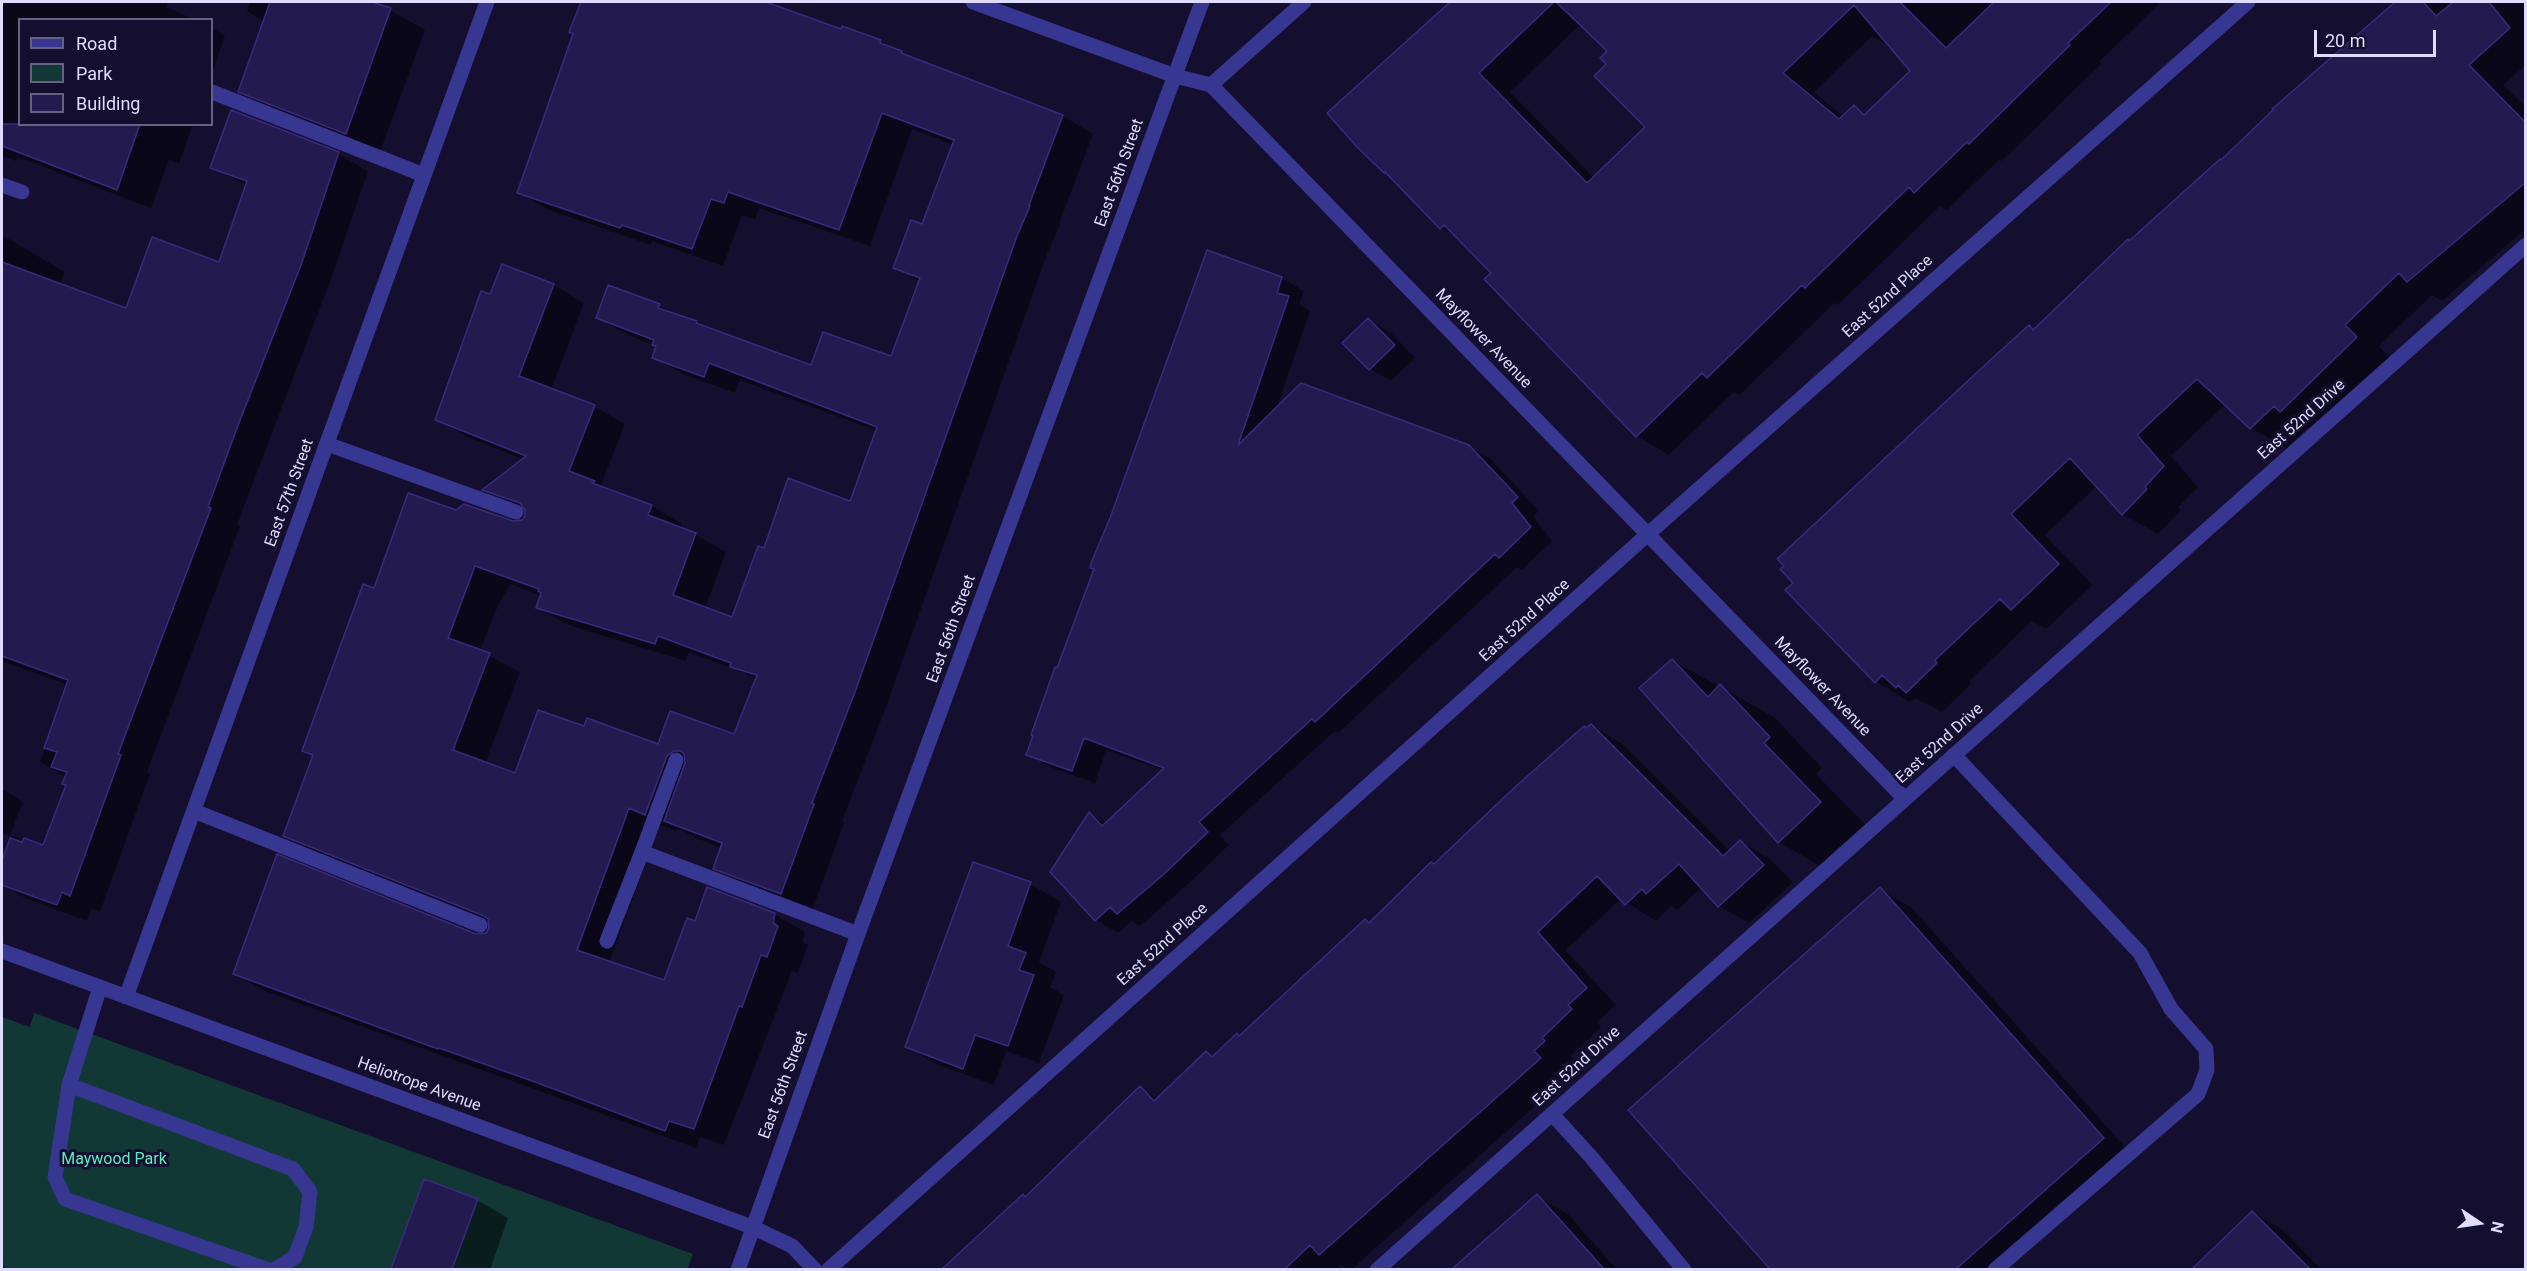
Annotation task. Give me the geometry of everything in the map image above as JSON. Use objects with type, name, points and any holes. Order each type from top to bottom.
[{"type":"street","name":"East 57th Street","points":[[126,997],[487,2]]},
{"type":"street","points":[[973,2],[1175,76],[1211,84],[1304,2]]},
{"type":"street","name":"East 56th Street","points":[[738,1269],[858,934],[1202,2]]},
{"type":"street","name":"East 52nd Place","points":[[828,1269],[1648,534],[2248,2]]},
{"type":"street","name":"Mayflower Avenue","points":[[1211,84],[1905,799]]},
{"type":"street","points":[[213,92],[424,175]]},
{"type":"street","points":[[2,185],[22,192]]},
{"type":"street","name":"East 52nd Drive","points":[[1377,1269],[2526,245]]},
{"type":"street","points":[[327,444],[516,512]]},
{"type":"street","points":[[1954,755],[2140,953],[2171,1009],[2206,1049],[2207,1070],[2198,1094],[1995,1269]]},
{"type":"street","points":[[607,941],[676,760]]},
{"type":"street","points":[[194,811],[480,925]]},
{"type":"street","points":[[642,852],[858,934]]},
{"type":"street","name":"Heliotrope Avenue","points":[[2,951],[752,1227],[792,1246],[815,1269]]},
{"type":"street","points":[[100,987],[69,1085],[55,1177],[65,1199],[268,1269]]},
{"type":"street","points":[[69,1085],[293,1169],[310,1192],[306,1227],[295,1257],[274,1269]]},
{"type":"street","points":[[1552,1114],[1593,1158],[1684,1269]]},
{"type":"green space","name":"Maywood Park","points":[[34,1013],[693,1254],[687,1270],[2,1270],[2,1017],[30,1027]]},
{"type":"building","points":[[270,2],[372,2],[391,8],[346,134],[238,92]]},
{"type":"building","points":[[581,2],[766,2],[841,29],[842,26],[881,40],[880,43],[902,51],[901,53],[1063,115],[1017,236],[781,894],[713,869],[722,843],[664,821],[685,763],[684,754],[674,751],[667,756],[645,815],[629,808],[577,950],[664,980],[687,918],[695,921],[707,887],[775,913],[773,923],[778,926],[767,957],[761,955],[742,1007],[739,1006],[694,1129],[669,1121],[665,1131],[233,974],[277,854],[476,934],[486,933],[489,928],[488,919],[484,916],[283,836],[313,755],[302,751],[323,693],[363,584],[374,588],[408,493],[456,510],[464,504],[513,521],[522,520],[525,516],[525,510],[520,503],[482,490],[526,456],[435,420],[481,291],[490,294],[502,264],[554,284],[519,376],[595,405],[569,471],[595,481],[592,483],[652,505],[648,515],[696,533],[673,595],[732,617],[758,546],[764,548],[788,478],[850,501],[877,427],[709,363],[704,377],[652,358],[656,346],[652,345],[654,340],[596,318],[608,285],[660,304],[658,308],[697,321],[696,323],[811,365],[823,332],[891,356],[920,278],[893,268],[911,220],[922,224],[954,140],[882,113],[839,230],[728,192],[724,203],[711,199],[692,249],[622,225],[620,228],[517,193],[573,34],[569,32]],"holes":[[[475,566],[539,589],[541,593],[536,608],[655,644],[658,636],[731,663],[730,667],[757,675],[734,734],[670,711],[658,744],[587,718],[584,726],[538,710],[515,773],[453,750],[490,653],[448,638]]]},
{"type":"building","points":[[1450,2],[1554,2],[1479,73],[1587,183],[1645,127],[1594,76],[1606,64],[1600,58],[1607,51],[1556,2],[1900,2],[1946,48],[1994,2],[2111,2],[1969,144],[1967,142],[1914,193],[1909,187],[1805,288],[1802,285],[1707,378],[1702,373],[1636,437],[1484,279],[1491,273],[1444,225],[1440,229],[1385,172],[1357,147],[1327,113]],"holes":[[[1854,5],[1910,71],[1864,115],[1854,105],[1839,119],[1783,73]]]},
{"type":"building","points":[[2395,2],[2423,2],[2436,16],[2453,2],[2489,2],[2510,28],[2469,65],[2526,123],[2526,182],[2407,282],[2399,273],[2345,325],[2357,337],[2280,412],[2274,406],[2250,429],[2197,379],[2137,435],[2164,466],[2145,487],[2147,489],[2122,515],[2070,458],[2011,514],[2059,564],[2011,610],[2000,599],[1935,660],[1937,663],[1906,693],[1898,685],[1896,688],[1882,675],[1875,683],[1785,590],[1793,583],[1780,569],[1784,566],[1777,559],[2029,325],[2033,330],[2128,239],[2129,241],[2221,160],[2272,109]]},
{"type":"building","points":[[231,110],[339,152],[301,265],[237,428],[208,507],[211,508],[118,754],[121,755],[70,896],[62,892],[57,905],[2,885],[2,861],[10,838],[22,842],[24,838],[43,845],[66,785],[62,784],[67,772],[51,767],[57,752],[44,748],[68,680],[2,656],[2,262],[126,308],[152,237],[219,262],[247,181],[210,168]]},
{"type":"building","points":[[2,124],[139,126],[117,190],[2,146]]},
{"type":"building","points":[[1207,250],[1282,277],[1277,293],[1289,296],[1238,445],[1301,383],[1469,445],[1518,497],[1512,503],[1531,527],[1499,558],[1495,554],[1315,722],[1312,719],[1199,822],[1208,832],[1163,875],[1117,914],[1110,907],[1095,921],[1050,872],[1089,812],[1102,826],[1164,768],[1084,738],[1072,771],[1026,755],[1055,667],[1057,668],[1094,569],[1090,568],[1091,563],[1110,518]]},
{"type":"building","points":[[1368,318],[1395,345],[1369,370],[1342,343]]},
{"type":"building","points":[[1672,659],[1708,697],[1720,684],[1770,737],[1764,743],[1821,802],[1778,843],[1639,688]]},
{"type":"building","points":[[1591,724],[1723,856],[1740,840],[1764,865],[1718,907],[1679,864],[1646,894],[1642,889],[1625,905],[1597,876],[1538,932],[1587,988],[1568,1005],[1572,1009],[1542,1038],[1545,1041],[1534,1051],[1541,1058],[1319,1255],[1310,1245],[1285,1269],[942,1269],[1023,1194],[1025,1197],[1140,1086],[1154,1101],[1206,1051],[1212,1057],[1237,1033],[1239,1036],[1365,919],[1369,923],[1431,862],[1434,864],[1515,787],[1584,726],[1586,728]]},
{"type":"building","points":[[973,862],[1031,882],[1008,946],[1026,953],[1019,970],[1034,975],[1008,1046],[975,1035],[963,1069],[905,1047]]},
{"type":"building","points":[[1880,887],[2104,1138],[1956,1269],[1770,1269],[1628,1110]]},
{"type":"building","points":[[424,1179],[478,1199],[452,1269],[391,1269]]},
{"type":"building","points":[[1537,1194],[1604,1269],[1452,1269]]},
{"type":"building","points":[[2252,1211],[2310,1269],[2192,1269]]}]
